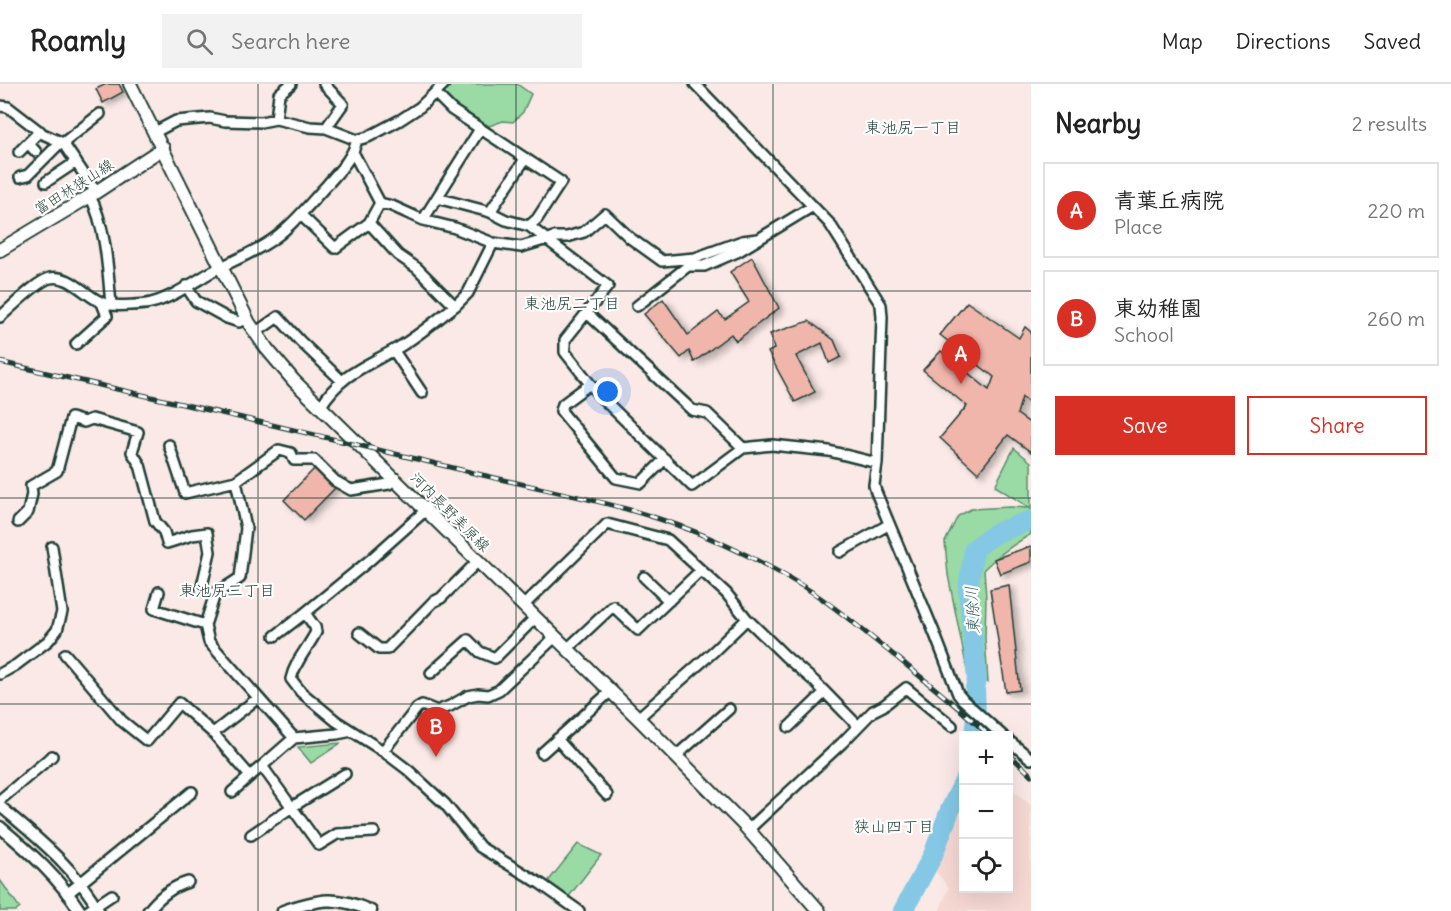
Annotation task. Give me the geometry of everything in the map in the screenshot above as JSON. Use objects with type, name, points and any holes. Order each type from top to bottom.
[{"type":"main road","name":"河内長野美原線","points":[[130,84],[247,318],[267,350],[287,373],[749,830],[819,911]]},
{"type":"main road","name":"富田林狭山線","points":[[0,250],[93,194],[163,148]]},
{"type":"street","points":[[276,119],[279,94],[291,84]]},
{"type":"street","points":[[324,84],[343,104],[326,128]]},
{"type":"street","points":[[155,132],[176,121],[210,118],[225,122],[261,122],[276,119],[310,127],[326,128],[357,140],[368,137],[400,120],[420,107],[444,84]]},
{"type":"street","points":[[694,84],[830,224],[881,304],[877,463],[874,485],[888,525],[958,694],[998,731]]},
{"type":"street","points":[[435,93],[452,110],[561,182],[537,219],[529,226]]},
{"type":"street","points":[[1,107],[8,106],[40,131],[62,142],[93,194],[106,253],[106,316],[76,344]]},
{"type":"street","points":[[20,177],[28,175],[62,142],[100,114]]},
{"type":"street","points":[[423,220],[480,129]]},
{"type":"street","points":[[19,152],[40,131]]},
{"type":"street","points":[[0,317],[41,282],[49,278],[59,278],[70,282],[107,304],[152,303],[174,294],[276,237],[302,215],[348,161],[357,140]]},
{"type":"street","points":[[28,143],[36,152]]},
{"type":"street","points":[[353,152],[380,203],[493,243],[520,247],[584,232],[605,214],[630,238],[662,261],[695,258],[742,241],[758,239]]},
{"type":"street","points":[[490,212],[525,159]]},
{"type":"street","points":[[53,181],[76,162]]},
{"type":"street","points":[[437,198],[490,212],[506,220],[529,226],[608,286],[565,340],[565,352],[598,394],[692,486],[743,448],[772,445],[829,451],[877,463]]},
{"type":"street","points":[[302,215],[335,248],[369,223],[380,203]]},
{"type":"street","points":[[637,306],[688,267],[705,266],[739,251],[813,206]]},
{"type":"street","points":[[369,223],[398,255],[417,268],[455,306]]},
{"type":"street","points":[[321,406],[342,381],[366,364],[394,351],[414,338],[455,306],[468,293],[493,243]]},
{"type":"street","points":[[186,286],[196,301],[206,307],[239,322],[247,318]]},
{"type":"street","points":[[587,313],[692,410],[707,413],[743,448]]},
{"type":"street","points":[[255,333],[278,317],[342,381]]},
{"type":"street","points":[[394,351],[422,393]]},
{"type":"street","points":[[590,384],[563,404],[561,411],[616,478],[641,483],[665,459]]},
{"type":"street","points":[[18,522],[28,512],[32,494],[31,486],[57,471],[71,418],[84,422],[92,419],[138,432],[132,452],[140,465],[155,521],[164,532],[167,543],[207,533],[210,552],[201,590],[215,594]]},
{"type":"street","points":[[170,445],[184,493],[236,481],[279,450],[291,453],[294,460],[314,460],[335,481],[351,489],[388,484],[394,479]]},
{"type":"street","points":[[236,481],[246,528],[240,578],[215,594],[205,625],[209,642],[294,738]]},
{"type":"street","points":[[275,636],[370,560],[426,510]]},
{"type":"street","points":[[523,606],[608,524],[668,540],[726,593],[747,619],[858,726]]},
{"type":"street","points":[[840,552],[888,525]]},
{"type":"street","points":[[0,674],[48,641],[57,630],[62,612],[52,547]]},
{"type":"street","points":[[359,633],[379,649],[387,649],[433,602],[441,598],[478,561]]},
{"type":"street","points":[[567,648],[613,606],[638,630],[700,571]]},
{"type":"street","points":[[644,577],[669,601]]},
{"type":"street","points":[[159,592],[154,609],[205,625]]},
{"type":"street","points":[[305,613],[316,632],[292,672],[291,679],[301,692],[336,721],[408,770],[445,804],[480,847],[541,884],[579,911]]},
{"type":"street","points":[[431,673],[468,640],[480,652],[495,658],[535,618]]},
{"type":"street","points":[[638,718],[747,619]]},
{"type":"street","points":[[383,751],[417,708],[422,705],[437,711],[468,696],[488,695],[499,690],[555,637]]},
{"type":"street","points":[[65,654],[122,721],[147,741],[179,703],[213,733],[250,776]]},
{"type":"street","points":[[749,830],[873,711],[906,688],[952,726]]},
{"type":"street","points":[[542,753],[611,691]]},
{"type":"street","points":[[789,727],[825,692]]},
{"type":"street","points":[[213,733],[258,698]]},
{"type":"street","points":[[676,756],[729,709]]},
{"type":"street","points":[[232,792],[294,738],[352,731]]},
{"type":"street","points":[[557,739],[607,795]]},
{"type":"street","points":[[1013,744],[1031,759]]},
{"type":"street","points":[[0,800],[51,756]]},
{"type":"street","points":[[262,766],[319,845],[337,834],[374,832]]},
{"type":"street","points":[[251,835],[345,774]]},
{"type":"street","points":[[68,894],[192,792]]},
{"type":"street","points":[[0,806],[61,861],[80,882],[94,909],[112,895]]},
{"type":"street","points":[[0,827],[48,870],[80,911]]},
{"type":"street","points":[[148,911],[167,892],[188,882]]},
{"type":"street","points":[[283,911],[321,900],[343,901],[371,911]]},
{"type":"shaded area","points":[[1013,790],[1031,805],[1031,911],[939,911],[949,888],[934,869],[940,861],[959,807],[959,893],[1013,893]]},
{"type":"green space","points":[[450,84],[517,84],[531,94],[523,112],[513,122],[503,121],[489,126],[451,104],[440,93]]},
{"type":"green space","points":[[1014,448],[1031,462],[1031,534],[1006,550],[984,569],[988,682],[967,670],[948,575],[945,542],[958,516],[971,509],[1030,508],[995,486]]},
{"type":"green space","points":[[341,743],[311,763],[298,747]]},
{"type":"green space","points":[[578,844],[601,855],[567,899],[546,884]]},
{"type":"green space","points":[[0,880],[20,908],[16,911],[0,911]]},
{"type":"building","points":[[106,84],[119,84],[123,92],[103,103],[96,89]]},
{"type":"building","points":[[752,257],[779,308],[736,341],[731,334],[694,362],[689,351],[681,358],[644,314],[663,299],[688,335],[718,312],[725,319],[749,302],[730,272]]},
{"type":"building","points":[[967,302],[1019,338],[1025,327],[1031,332],[1031,405],[1022,397],[1017,414],[1031,424],[1031,452],[1008,435],[978,473],[940,438],[967,406],[923,370],[941,351],[989,390],[994,377],[940,335]]},
{"type":"building","points":[[809,321],[834,340],[841,357],[829,363],[822,343],[796,356],[815,392],[795,402],[768,352],[774,349],[770,334]]},
{"type":"building","points":[[316,467],[336,487],[304,520],[284,500]]},
{"type":"building","points":[[1031,546],[1031,562],[1000,574],[994,559]]},
{"type":"building","points":[[1009,585],[1020,690],[1006,692],[990,589]]},
{"type":"waterway","name":"東除川","points":[[975,731],[977,680],[968,589],[974,549],[996,533],[1031,520]]},
{"type":"waterway","name":"東除川","points":[[903,911],[933,855],[962,785]]},
{"type":"railway","points":[[0,362],[600,502],[693,531],[756,560],[821,598],[899,659],[984,731]]},
{"type":"railway","points":[[1013,758],[1031,775]]},
{"type":"place","name":"青葉丘病院","points":[[961,384]]},
{"type":"place","name":"東幼稚園","points":[[436,757]]},
{"type":"district","name":"東池尻一丁目","points":[[913,127]]},
{"type":"district","name":"東池尻二丁目","points":[[572,303]]},
{"type":"district","name":"東池尻三丁目","points":[[227,590]]},
{"type":"district","name":"狭山四丁目","points":[[894,826]]}]
